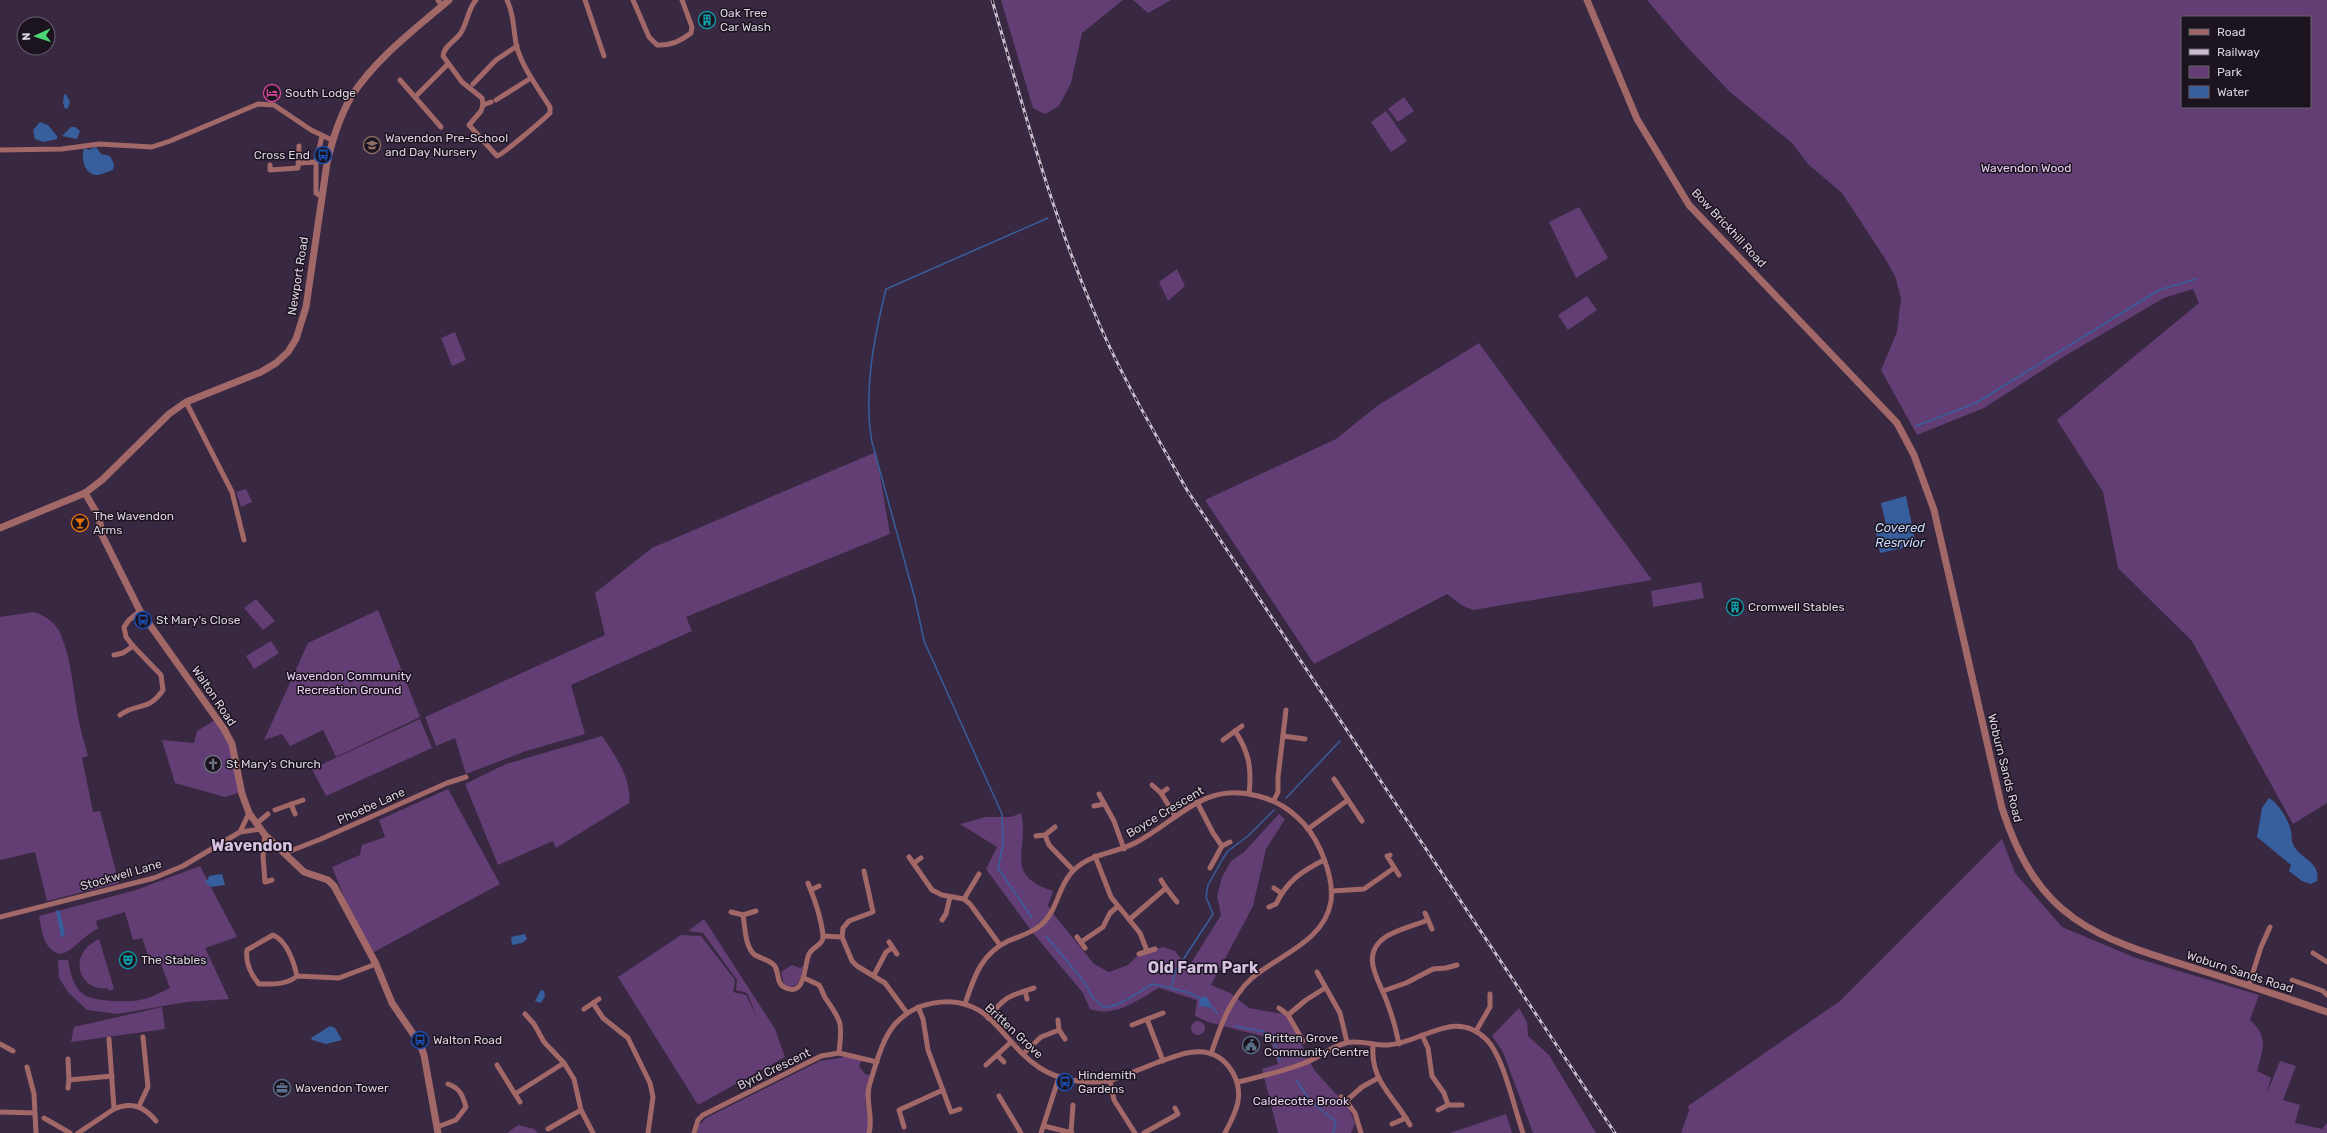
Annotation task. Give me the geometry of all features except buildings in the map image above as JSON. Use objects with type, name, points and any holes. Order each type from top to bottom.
[{"type":"street","name":"Newport Road","points":[[0,528],[85,493],[119,464],[156,425],[186,402],[262,372],[276,363],[291,348],[302,324],[306,307],[321,196],[332,140],[345,110],[361,84],[394,49],[440,3],[449,0]]},
{"type":"street","points":[[476,0],[470,8],[461,32],[443,52],[443,57],[462,82],[482,98],[484,105]]},
{"type":"street","points":[[507,0],[515,24],[517,46],[522,62],[550,107],[550,113],[530,131],[516,140],[502,156],[497,156],[469,125],[484,105],[494,101],[531,78]]},
{"type":"street","points":[[585,0],[604,56]]},
{"type":"street","points":[[634,0],[649,37],[657,44],[667,45],[691,33],[692,27],[682,0]]},
{"type":"street","name":"Bow Brickhill Road","points":[[1587,0],[1637,119],[1689,205],[1865,387],[1897,423],[1904,437]]},
{"type":"street","points":[[473,84],[496,60],[517,46]]},
{"type":"street","points":[[415,97],[448,64]]},
{"type":"street","points":[[400,80],[441,127]]},
{"type":"street","points":[[0,150],[62,149],[99,144],[152,147],[170,142],[258,104],[269,103],[322,136],[332,140]]},
{"type":"street","points":[[321,196],[316,193],[316,162],[322,136]]},
{"type":"street","points":[[270,165],[270,170],[298,168],[300,162],[299,146]]},
{"type":"street","points":[[300,162],[316,162]]},
{"type":"street","points":[[186,402],[232,492],[244,540]]},
{"type":"street","name":"Woburn Sands Road","points":[[1904,437],[1914,455],[1934,510],[2002,808],[2021,858],[2037,883],[2054,902],[2096,933],[2133,949],[2249,985],[2327,1012]]},
{"type":"street","name":"Walton Road","points":[[85,493],[99,517],[102,535],[140,611],[224,729],[232,744],[242,794],[249,813],[261,829],[304,872],[328,880],[334,886],[376,964],[392,1003],[420,1044],[424,1055],[438,1130]]},
{"type":"street","points":[[120,714],[125,711],[155,702],[163,690],[161,676],[126,637],[124,627],[129,620],[140,611]]},
{"type":"street","points":[[114,655],[123,653],[133,646]]},
{"type":"street","points":[[1274,800],[1278,792],[1286,710]]},
{"type":"street","points":[[1223,740],[1242,726]]},
{"type":"street","points":[[1235,731],[1249,756],[1251,771],[1249,794]]},
{"type":"street","points":[[1283,736],[1305,739]]},
{"type":"street","name":"Phoebe Lane","points":[[285,853],[321,839],[447,783],[466,777]]},
{"type":"street","points":[[1334,779],[1362,821]]},
{"type":"street","points":[[1152,785],[1161,792],[1175,816]]},
{"type":"street","points":[[1161,792],[1168,789]]},
{"type":"street","name":"Boyce Crescent","points":[[964,1004],[974,975],[984,960],[1000,945],[1031,932],[1043,924],[1063,885],[1073,870],[1095,856],[1124,849],[1139,841],[1197,802],[1219,793],[1249,794],[1274,800],[1296,815],[1308,829],[1324,860],[1331,881],[1332,890],[1328,914],[1312,936],[1252,978],[1239,994],[1228,1010],[1211,1054]]},
{"type":"street","points":[[1099,794],[1114,821],[1124,849]]},
{"type":"street","points":[[275,810],[303,800]]},
{"type":"street","points":[[1308,829],[1348,800]]},
{"type":"street","points":[[1197,802],[1213,833],[1222,846]]},
{"type":"street","points":[[291,804],[295,814]]},
{"type":"street","points":[[1094,806],[1104,804]]},
{"type":"street","points":[[240,832],[249,813]]},
{"type":"street","points":[[268,814],[261,829],[265,882],[272,880]]},
{"type":"street","points":[[1036,836],[1045,835],[1055,827]]},
{"type":"street","name":"Stockwell Lane","points":[[0,917],[154,878],[183,866],[240,832],[261,829]]},
{"type":"street","points":[[1045,835],[1049,845],[1073,870]]},
{"type":"street","points":[[1210,868],[1222,846],[1230,842]]},
{"type":"street","points":[[1390,855],[1387,856],[1399,875]]},
{"type":"street","points":[[1095,856],[1117,907],[1130,918],[1140,933],[1147,951]]},
{"type":"street","points":[[909,857],[932,890],[964,899],[1000,945]]},
{"type":"street","points":[[914,863],[921,858]]},
{"type":"street","points":[[1269,907],[1276,904],[1281,893],[1296,876],[1324,860]]},
{"type":"street","points":[[1332,890],[1364,889],[1394,868]]},
{"type":"street","points":[[864,871],[873,912]]},
{"type":"street","points":[[964,899],[979,874]]},
{"type":"street","points":[[1161,880],[1177,902]]},
{"type":"street","points":[[743,915],[749,944],[753,954],[770,961],[776,967],[780,984],[786,988],[794,989],[804,978],[806,963],[810,952],[821,944],[823,936],[820,914],[808,883]]},
{"type":"street","points":[[811,890],[819,886]]},
{"type":"street","points":[[1130,918],[1166,888]]},
{"type":"street","points":[[1274,888],[1281,893]]},
{"type":"street","points":[[942,920],[946,914],[950,896]]},
{"type":"street","points":[[1081,942],[1103,927],[1110,913],[1117,907]]},
{"type":"street","points":[[731,912],[743,915],[756,911]]},
{"type":"street","points":[[881,912],[873,912],[848,922],[843,928],[842,938],[852,961],[857,966],[885,983],[907,1013]]},
{"type":"street","points":[[1426,913],[1432,929]]},
{"type":"street","points":[[1399,1044],[1383,991],[1373,971],[1373,958],[1377,946],[1387,936],[1428,920]]},
{"type":"street","points":[[2249,985],[2261,947],[2270,927]]},
{"type":"street","points":[[297,976],[293,961],[278,938],[273,935],[247,950],[246,956],[253,977],[259,984],[292,981],[297,976],[339,978],[376,964]]},
{"type":"street","points":[[823,936],[842,938]]},
{"type":"street","points":[[1076,937],[1085,948]]},
{"type":"street","points":[[889,942],[897,954]]},
{"type":"street","points":[[874,975],[886,952],[892,948]]},
{"type":"street","points":[[1138,954],[1155,949]]},
{"type":"street","points":[[2313,952],[2327,962]]},
{"type":"street","points":[[1383,991],[1406,983],[1433,966],[1457,965]]},
{"type":"street","points":[[1317,972],[1340,1013],[1347,1042]]},
{"type":"street","points":[[804,978],[819,985],[825,998],[837,1013],[841,1022],[840,1053]]},
{"type":"street","points":[[2292,980],[2323,991],[2327,995]]},
{"type":"street","points":[[988,1018],[1005,998],[1034,988]]},
{"type":"street","points":[[1288,1015],[1306,1000],[1325,988]]},
{"type":"street","points":[[1025,991],[1027,999]]},
{"type":"street","points":[[1476,1032],[1490,1007],[1490,994]]},
{"type":"street","points":[[584,1010],[599,999]]},
{"type":"street","name":"Britten Grove","points":[[869,1133],[872,1124],[867,1096],[877,1062],[894,1025],[907,1013],[918,1007],[942,1001],[964,1004],[988,1018],[1023,1054],[1040,1068],[1059,1077],[1082,1082],[1110,1081],[1180,1054],[1192,1052],[1211,1054],[1228,1065],[1238,1082],[1240,1100],[1225,1133]]},
{"type":"street","points":[[593,1003],[603,1018],[628,1038],[650,1083],[653,1097],[648,1133]]},
{"type":"street","points":[[918,1007],[923,1019],[928,1050],[951,1112],[960,1109]]},
{"type":"street","points":[[1279,1008],[1288,1015],[1303,1041]]},
{"type":"street","points":[[1132,1025],[1163,1013]]},
{"type":"street","points":[[525,1014],[534,1024],[544,1042],[564,1063],[574,1079],[581,1110],[593,1133]]},
{"type":"street","points":[[1148,1019],[1163,1061]]},
{"type":"street","points":[[1058,1020],[1059,1030],[1065,1039]]},
{"type":"street","points":[[1238,1082],[1303,1064],[1328,1050],[1347,1042],[1399,1044],[1440,1028],[1459,1026],[1476,1032],[1486,1040],[1495,1052],[1523,1133]]},
{"type":"street","points":[[1023,1054],[1041,1037],[1059,1030]]},
{"type":"street","points":[[1422,1035],[1428,1048],[1432,1076],[1444,1093],[1448,1105]]},
{"type":"street","points":[[139,1106],[148,1087],[143,1037]]},
{"type":"street","points":[[109,1039],[114,1109]]},
{"type":"street","points":[[986,1065],[1011,1042]]},
{"type":"street","points":[[0,1044],[13,1051]]},
{"type":"street","points":[[1373,1044],[1373,1068],[1378,1078],[1398,1104],[1410,1125]]},
{"type":"street","name":"Byrd Crescent","points":[[694,1133],[698,1120],[703,1115],[821,1056],[840,1053],[877,1062]]},
{"type":"street","points":[[997,1055],[1004,1062]]},
{"type":"street","points":[[68,1059],[68,1088]]},
{"type":"street","points":[[515,1094],[564,1063]]},
{"type":"street","points":[[497,1065],[520,1102]]},
{"type":"street","points":[[27,1067],[34,1094],[36,1133]]},
{"type":"street","points":[[69,1080],[112,1076]]},
{"type":"street","points":[[1040,1133],[1044,1126],[1059,1077]]},
{"type":"street","points":[[1346,1101],[1353,1093],[1378,1078]]},
{"type":"street","points":[[1110,1081],[1114,1100],[1135,1133]]},
{"type":"street","points":[[438,1130],[456,1120],[466,1107],[463,1096],[455,1086],[448,1084]]},
{"type":"street","points":[[904,1127],[899,1110],[943,1090]]},
{"type":"street","points":[[999,1096],[1021,1133]]},
{"type":"street","points":[[1341,1097],[1355,1113],[1360,1133]]},
{"type":"street","points":[[1044,1126],[1071,1133],[1073,1104]]},
{"type":"street","points":[[1438,1110],[1448,1105],[1462,1105]]},
{"type":"street","points":[[78,1133],[120,1106],[139,1106],[149,1111],[156,1121]]},
{"type":"street","points":[[1144,1133],[1178,1114],[1175,1108]]},
{"type":"street","points":[[548,1128],[581,1110]]},
{"type":"street","points":[[0,1112],[34,1112]]},
{"type":"street","points":[[44,1118],[70,1133]]},
{"type":"street","points":[[1392,1124],[1406,1118]]},
{"type":"green space","points":[[1001,0],[1123,0],[1082,33],[1071,83],[1059,106],[1045,114],[1033,108]]},
{"type":"green space","points":[[1133,0],[1171,0],[1148,13]]},
{"type":"green space","name":"Wavendon Wood","points":[[1647,0],[2327,0],[2327,803],[2293,824],[2192,641],[2118,568],[2103,492],[2057,420],[2199,303],[2193,289],[2164,298],[2063,357],[1984,408],[1917,435],[1881,370],[1897,332],[1901,298],[1895,276],[1842,193],[1808,164],[1792,143],[1730,92],[1688,48]]},
{"type":"green space","points":[[1404,97],[1414,111],[1398,122],[1388,109]]},
{"type":"green space","points":[[1386,111],[1407,141],[1391,152],[1371,122]]},
{"type":"green space","points":[[1579,207],[1608,258],[1576,278],[1549,222]]},
{"type":"green space","points":[[1177,269],[1185,286],[1168,301],[1159,282]]},
{"type":"green space","points":[[1587,296],[1597,310],[1568,330],[1558,315]]},
{"type":"green space","points":[[455,332],[466,360],[452,366],[441,338]]},
{"type":"green space","points":[[1479,343],[1652,580],[1473,610],[1463,606],[1447,594],[1314,664],[1205,500],[1336,439],[1377,406]]},
{"type":"green space","points":[[876,452],[890,534],[686,617],[692,631],[571,685],[585,734],[526,751],[466,774],[455,738],[436,746],[425,717],[605,635],[595,593],[652,548]]},
{"type":"green space","points":[[246,489],[252,502],[241,507],[236,492]]},
{"type":"green space","points":[[1701,582],[1704,598],[1653,607],[1651,591]]},
{"type":"green space","points":[[256,599],[275,621],[263,630],[244,608]]},
{"type":"green space","name":"Wavendon Community Recreation Ground","points":[[378,610],[420,717],[336,757],[323,730],[290,746],[282,734],[264,740],[308,643]]},
{"type":"green space","points":[[34,612],[46,618],[59,631],[67,653],[79,722],[88,756],[82,758],[93,812],[100,811],[119,883],[47,901],[35,852],[0,860],[0,617]]},
{"type":"green space","points":[[271,641],[279,653],[254,669],[246,656]]},
{"type":"green space","name":"St Mary's Church","points":[[217,719],[230,742],[241,792],[225,797],[175,783],[162,740],[194,743],[197,731]]},
{"type":"green space","points":[[420,719],[432,748],[326,796],[312,769]]},
{"type":"green space","points":[[602,736],[622,768],[628,785],[629,803],[556,848],[553,841],[498,865],[465,784],[506,764]]},
{"type":"green space","points":[[448,789],[500,884],[374,952],[352,917],[332,867],[360,855],[362,845],[385,837],[379,820]]},
{"type":"green space","name":"Caldecotte Brook","points":[[1021,813],[1023,839],[1021,860],[1023,869],[1028,877],[1037,885],[1053,891],[1048,905],[1051,911],[1094,964],[1109,972],[1128,965],[1139,954],[1163,947],[1175,951],[1188,968],[1221,915],[1217,896],[1222,877],[1231,861],[1244,852],[1279,814],[1285,819],[1266,849],[1253,906],[1211,985],[1230,993],[1249,1008],[1288,1015],[1314,1070],[1348,1107],[1355,1123],[1351,1133],[1278,1133],[1262,1069],[1278,1064],[1271,1042],[1266,1037],[1208,1022],[1195,1016],[1197,1000],[1159,988],[1126,1006],[1117,1009],[1100,1011],[1090,1009],[1083,993],[1033,933],[986,869],[997,847],[960,824],[985,817],[1011,817]]},
{"type":"green space","points":[[2002,839],[2015,873],[2062,927],[2136,958],[2259,995],[2250,1020],[2260,1032],[2263,1044],[2257,1071],[2271,1078],[2266,1095],[2280,1061],[2296,1066],[2283,1100],[2300,1105],[2295,1123],[2322,1129],[2327,1123],[2327,1133],[1681,1133],[1689,1111],[1688,1106],[1840,1001]]},
{"type":"green space","points":[[200,866],[237,937],[205,948],[229,999],[186,1002],[118,1014],[87,1010],[68,992],[59,978],[58,960],[68,960],[74,983],[83,994],[95,999],[112,1001],[144,999],[170,988],[161,964],[152,966],[142,938],[133,940],[125,912],[96,921],[98,929],[87,935],[69,951],[60,954],[54,952],[44,939],[39,916],[136,890]]},
{"type":"green space","points":[[704,919],[775,1029],[785,1057],[698,1105],[618,977],[681,935],[701,936],[735,980],[733,992],[746,995],[758,1019],[747,993],[736,990],[737,980],[703,933],[688,931]]},
{"type":"green space","points":[[99,939],[114,989],[109,991],[108,988],[99,988],[91,985],[84,979],[81,972],[80,963],[82,955],[88,946]]},
{"type":"green space","points":[[792,965],[800,968],[803,966],[801,977],[798,982],[794,986],[790,987],[784,985],[781,972]]},
{"type":"green space","points":[[162,1007],[165,1029],[71,1042],[74,1027]]},
{"type":"green space","points":[[1519,1008],[1527,1022],[1528,1036],[1549,1055],[1596,1133],[1533,1133],[1503,1052],[1492,1036]]},
{"type":"green space","points":[[1195,1021],[1201,1021],[1205,1025],[1205,1031],[1201,1035],[1195,1035],[1191,1031],[1191,1025]]},
{"type":"green space","points":[[845,1057],[862,1059],[859,1066],[865,1074],[870,1075],[865,1100],[869,1121],[868,1133],[697,1133],[699,1125],[706,1118],[820,1061]]},
{"type":"green space","points":[[1506,1114],[1512,1133],[1450,1133]]},
{"type":"green space","points":[[518,1125],[534,1129],[538,1133],[507,1133]]},
{"type":"water","points":[[66,94],[70,102],[68,108],[65,109],[63,103],[64,95]]},
{"type":"water","points":[[40,122],[48,125],[57,136],[57,139],[44,142],[35,139],[33,130]]},
{"type":"water","points":[[71,127],[75,127],[80,131],[77,139],[62,136]]},
{"type":"water","points":[[96,147],[101,154],[110,156],[114,164],[113,170],[97,175],[86,169],[83,160],[84,148],[89,150]]},
{"type":"water","name":"Covered Resrvior","points":[[1906,496],[1916,545],[1880,553],[1876,532],[1887,529],[1881,503]]},
{"type":"water","points":[[2269,798],[2280,808],[2290,826],[2292,842],[2296,849],[2313,864],[2316,869],[2317,881],[2311,884],[2302,881],[2289,871],[2291,865],[2257,837],[2262,808]]},
{"type":"water","points":[[222,874],[225,885],[211,887],[204,881],[208,880],[209,876]]},
{"type":"water","points":[[56,910],[60,911],[65,934],[61,938]]},
{"type":"water","points":[[525,934],[527,939],[522,943],[512,945],[511,937]]},
{"type":"water","points":[[541,990],[544,991],[545,996],[541,1003],[535,1001]]},
{"type":"water","points":[[1206,996],[1213,1008],[1199,1006],[1200,998]]},
{"type":"water","points":[[330,1026],[335,1028],[342,1040],[326,1044],[312,1040],[311,1038]]},
{"type":"waterway","points":[[1032,918],[998,868],[1003,845],[1002,814],[924,641],[915,599],[872,442],[869,385],[877,327],[886,289],[1048,218]]},
{"type":"waterway","points":[[1916,426],[1976,403],[2159,290],[2196,279]]},
{"type":"waterway","points":[[1286,798],[1340,741]]},
{"type":"waterway","points":[[1171,988],[1175,972],[1213,914],[1206,897],[1208,885],[1222,860],[1228,851],[1248,836],[1274,810]]},
{"type":"waterway","points":[[1046,936],[1085,983],[1092,997],[1103,1007],[1117,1005],[1153,984],[1187,992],[1200,998]]},
{"type":"waterway","points":[[1213,1008],[1217,1013]]},
{"type":"waterway","points":[[1235,1026],[1261,1031],[1271,1036],[1277,1049],[1280,1061]]},
{"type":"waterway","points":[[1297,1081],[1310,1101],[1334,1120],[1336,1124],[1333,1133]]},
{"type":"railway","points":[[992,0],[1050,194],[1077,270],[1102,331],[1149,423],[1187,490],[1615,1133]]},
{"type":"place","name":"Oak Tree Car Wash","points":[[707,20]]},
{"type":"place","name":"South Lodge","points":[[272,93]]},
{"type":"place","name":"Wavendon Pre-School and Day Nursery","points":[[372,145]]},
{"type":"place","name":"Cross End","points":[[323,155]]},
{"type":"place","name":"The Wavendon Arms","points":[[80,523]]},
{"type":"place","name":"Cromwell Stables","points":[[1735,607]]},
{"type":"place","name":"St Mary's Close","points":[[143,620]]},
{"type":"place","name":"St Mary's Church","points":[[213,764]]},
{"type":"place","name":"The Stables","points":[[128,960]]},
{"type":"place","name":"Walton Road","points":[[420,1040]]},
{"type":"place","name":"Britten Grove Community Centre","points":[[1251,1045]]},
{"type":"place","name":"Hindemith Gardens","points":[[1065,1082]]},
{"type":"place","name":"Wavendon Tower","points":[[282,1088]]},
{"type":"district","name":"Wavendon","points":[[252,845]]},
{"type":"district","name":"Old Farm Park","points":[[1203,967]]}]
